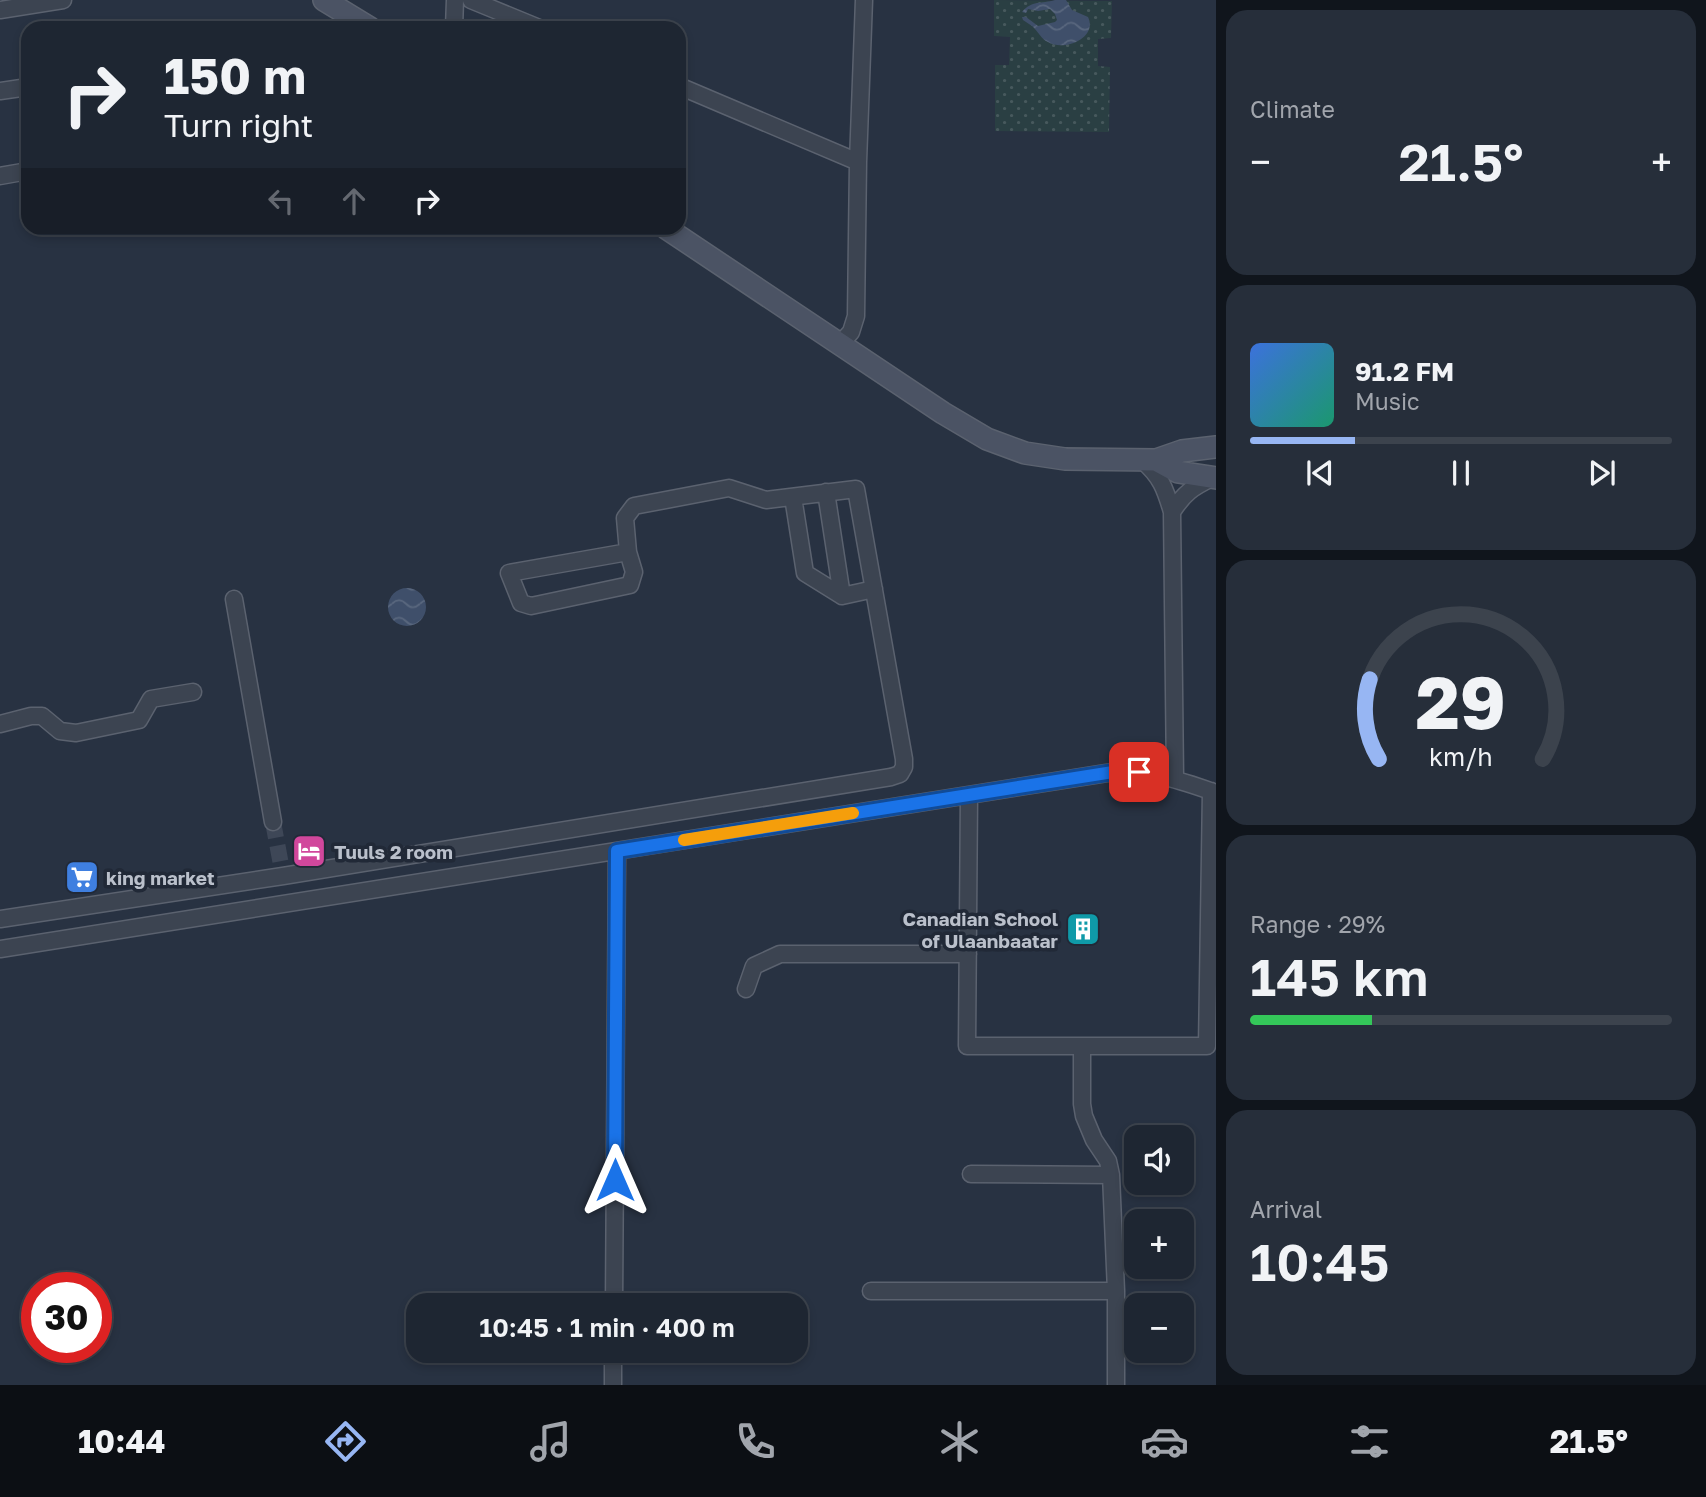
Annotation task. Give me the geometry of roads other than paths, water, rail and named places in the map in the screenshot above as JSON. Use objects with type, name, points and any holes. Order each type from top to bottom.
[{"type":"street","points":[[0,10],[63,0]]},
{"type":"street","points":[[324,0],[358,21]]},
{"type":"street","points":[[454,21],[456,0]]},
{"type":"street","points":[[471,0],[522,21]]},
{"type":"street","points":[[841,343],[851,332],[856,316],[864,0]]},
{"type":"street","points":[[0,91],[21,88]]},
{"type":"street","points":[[686,89],[858,162]]},
{"type":"street","points":[[0,176],[21,172]]},
{"type":"street","points":[[677,235],[943,413],[987,439],[1025,453],[1065,459],[1180,461],[1216,447]]},
{"type":"street","points":[[1149,460],[1164,486],[1172,512],[1175,778]]},
{"type":"street","points":[[1180,461],[1214,478]]},
{"type":"street","points":[[1172,512],[1181,498],[1193,487],[1214,478]]},
{"type":"street","points":[[0,919],[900,774],[904,759],[856,489],[766,500],[729,488],[634,506],[625,518],[628,552],[634,572],[630,585],[531,606],[521,603],[509,573],[628,552]]},
{"type":"street","points":[[826,492],[842,596]]},
{"type":"street","points":[[793,497],[805,573],[842,596],[874,589]]},
{"type":"street","points":[[234,599],[273,822]]},
{"type":"street","points":[[0,724],[42,716],[60,731],[76,733],[139,720],[151,699],[193,692]]},
{"type":"street","points":[[0,949],[969,794],[1113,772],[1139,772],[1175,778],[1214,792],[1207,1046],[967,1046],[969,794]]},
{"type":"street","points":[[614,1293],[617,851]]},
{"type":"street","points":[[282,873],[287,903]]},
{"type":"street","points":[[746,989],[754,966],[780,954],[968,954]]},
{"type":"street","points":[[1082,1047],[1084,1116],[1094,1140],[1108,1161],[1111,1175],[1116,1291],[1116,1385]]},
{"type":"street","points":[[971,1174],[1111,1175]]},
{"type":"street","points":[[872,1291],[1116,1291]]},
{"type":"street","points":[[613,1385],[614,1363]]},
{"type":"water","points":[[1066,0],[1072,10],[1088,17],[1088,31],[1078,41],[1055,45],[1046,41],[1023,20],[1022,17],[1026,17],[1038,26],[1055,22],[1055,14],[1050,9],[1028,9],[1026,13],[1022,12],[1033,4]]},
{"type":"water","points":[[407,588],[420,594],[426,607],[420,620],[407,626],[394,620],[388,607],[394,594]]},
{"type":"tunnel","points":[[273,822],[282,870]]},
{"type":"place","name":"Tuuls 2 room","points":[[309,851]]},
{"type":"place","name":"king market","points":[[82,877]]},
{"type":"place","name":"Canadian School of Ulaanbaatar","points":[[1083,929]]}]
